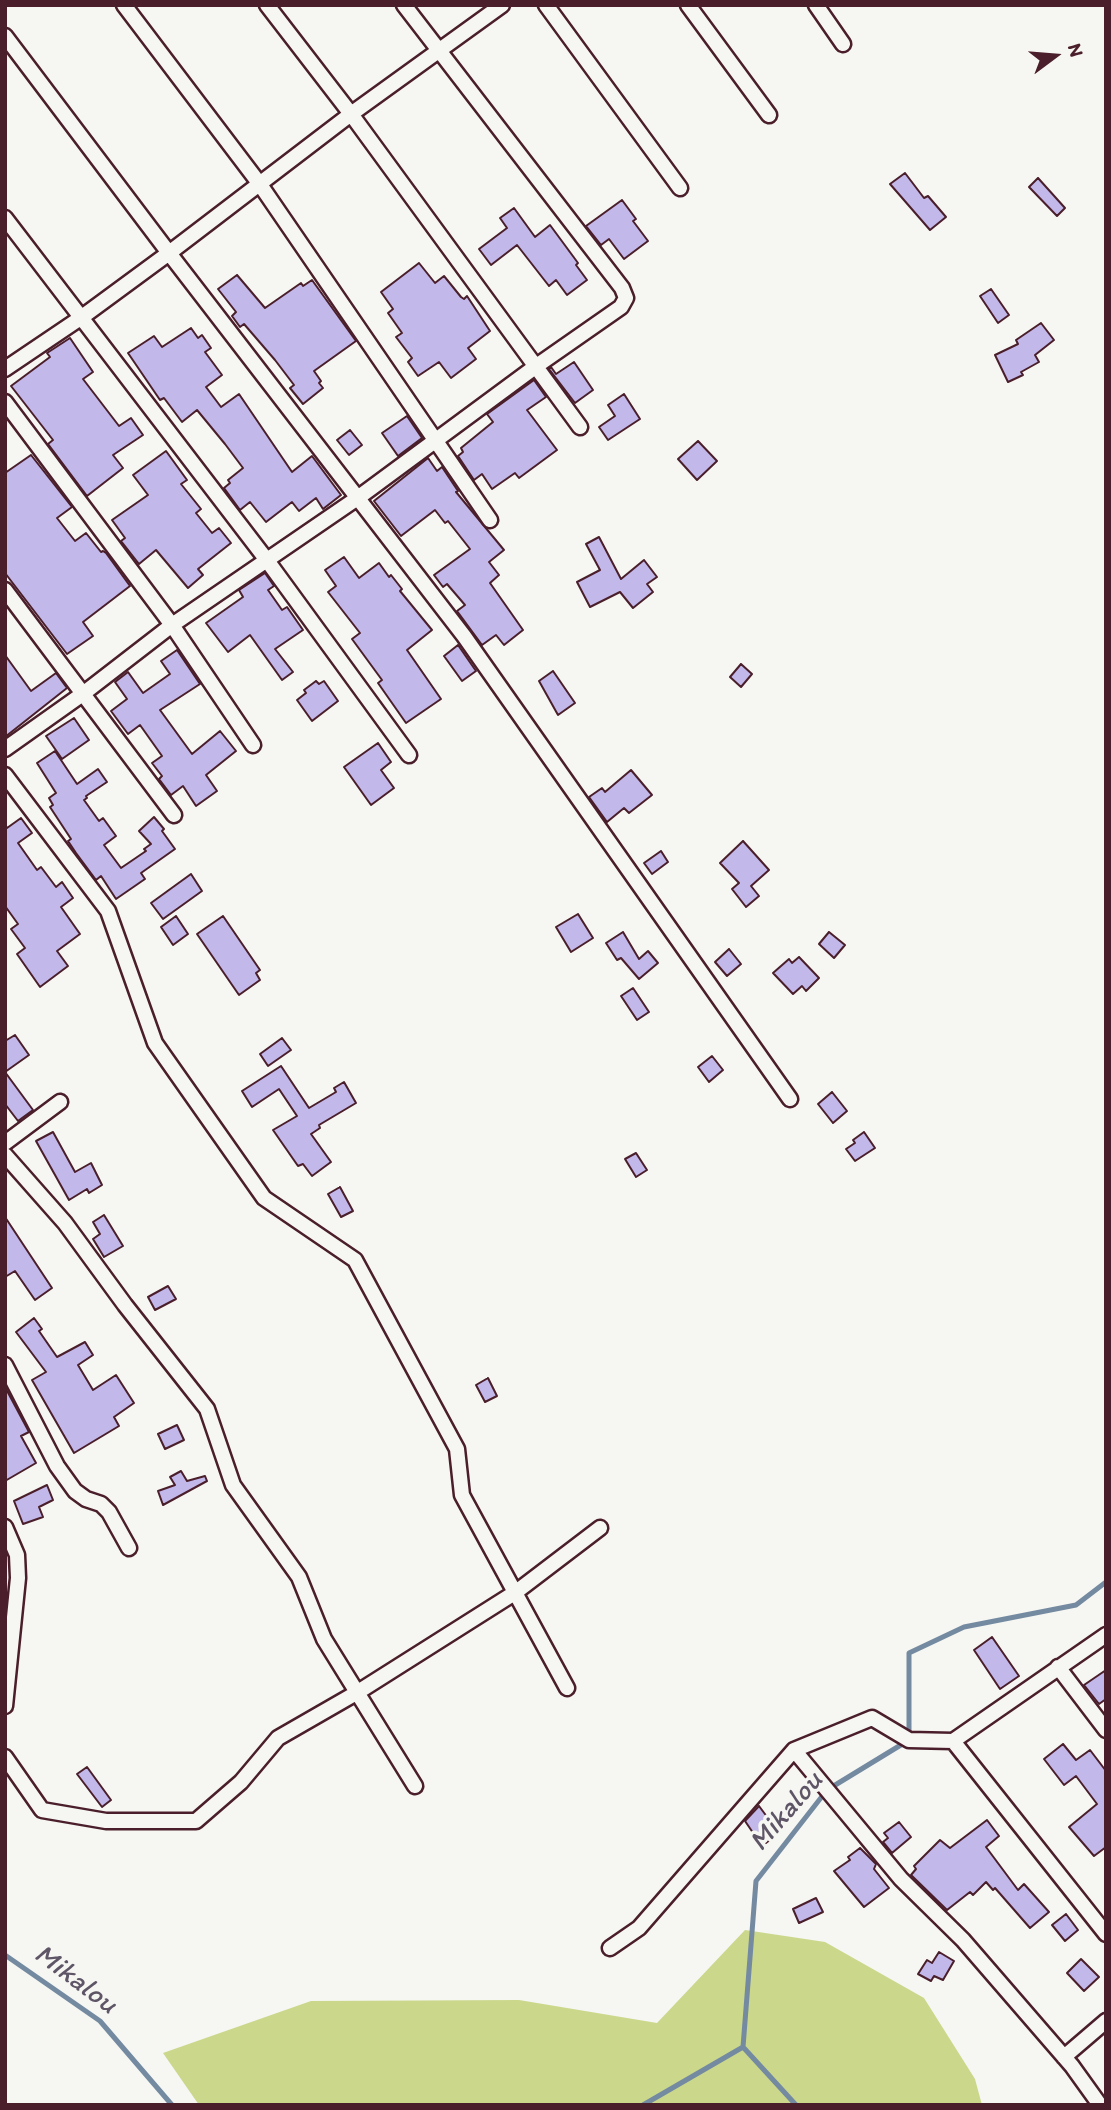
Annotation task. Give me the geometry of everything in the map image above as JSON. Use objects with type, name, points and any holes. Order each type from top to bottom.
[{"type":"street","points":[[124,5],[259,183],[490,520]]},
{"type":"street","points":[[267,5],[351,114],[580,427]]},
{"type":"street","points":[[5,749],[172,625],[359,497],[534,367],[621,307],[626,298],[622,288],[404,5]]},
{"type":"street","points":[[5,369],[82,317],[351,114],[502,5]]},
{"type":"street","points":[[546,5],[680,188]]},
{"type":"street","points":[[688,5],[769,115]]},
{"type":"street","points":[[816,5],[843,44]]},
{"type":"street","points":[[5,36],[464,636],[790,1099]]},
{"type":"street","points":[[5,218],[266,559],[409,755]]},
{"type":"street","points":[[5,402],[172,625],[253,745]]},
{"type":"street","points":[[5,590],[174,815]]},
{"type":"street","points":[[5,775],[108,911],[155,1043],[264,1198],[355,1260],[457,1449],[462,1495],[567,1688]]},
{"type":"street","points":[[5,1143],[60,1102]]},
{"type":"street","points":[[5,1154],[65,1223],[207,1409],[233,1485],[299,1577],[324,1639],[415,1786]]},
{"type":"street","points":[[5,1366],[57,1466],[75,1491],[86,1499],[101,1504],[109,1512],[129,1548]]},
{"type":"street","points":[[5,1527],[17,1555],[18,1578],[5,1706]]},
{"type":"street","points":[[5,1757],[42,1810],[106,1821],[196,1821],[242,1782],[278,1738],[358,1692],[516,1592],[600,1528]]},
{"type":"street","points":[[610,1948],[639,1928],[794,1750],[872,1718],[909,1740],[953,1741],[1106,1635]]},
{"type":"street","points":[[1058,1667],[1106,1730]]},
{"type":"street","points":[[953,1741],[1106,1934]]},
{"type":"street","points":[[794,1750],[901,1879],[962,1941],[1064,2057],[1100,2105]]},
{"type":"street","points":[[1064,2057],[1106,2021]]},
{"type":"green space","points":[[745,1930],[825,1942],[924,1998],[975,2079],[982,2105],[199,2105],[163,2053],[311,2001],[519,2000],[657,2023]]},
{"type":"building","points":[[905,173],[924,198],[928,196],[946,217],[930,230],[890,184]]},
{"type":"building","points":[[1038,178],[1065,208],[1057,216],[1029,187]]},
{"type":"building","points":[[622,200],[648,241],[624,259],[609,239],[601,245],[586,226]]},
{"type":"building","points":[[514,208],[535,237],[550,225],[587,280],[567,295],[556,280],[549,286],[517,245],[491,265],[479,249],[507,228],[500,218]]},
{"type":"building","points":[[419,263],[435,283],[444,276],[461,297],[464,299],[467,296],[490,331],[468,348],[476,359],[451,378],[439,362],[418,376],[408,362],[412,358],[396,337],[402,333],[388,313],[393,309],[381,292]]},
{"type":"building","points":[[237,275],[265,308],[301,283],[303,286],[312,280],[356,341],[314,371],[323,388],[303,404],[290,388],[294,385],[275,360],[244,324],[240,327],[232,316],[236,312],[218,289]]},
{"type":"building","points":[[991,289],[1009,315],[998,323],[980,296]]},
{"type":"building","points":[[1041,323],[1054,340],[1035,355],[1039,362],[1021,372],[1023,375],[1008,382],[995,355],[1018,344],[1016,340]]},
{"type":"building","points":[[191,328],[198,338],[202,335],[211,348],[205,352],[222,375],[206,387],[221,407],[239,394],[292,472],[312,456],[341,495],[323,509],[316,498],[299,511],[292,502],[266,522],[250,502],[240,510],[224,488],[230,483],[228,480],[243,468],[197,410],[182,422],[164,398],[160,400],[128,353],[154,336],[162,347]]},
{"type":"building","points":[[70,338],[93,372],[83,379],[119,426],[131,418],[143,435],[113,455],[123,468],[87,496],[48,444],[53,440],[11,386],[50,357],[47,353]]},
{"type":"building","points":[[574,362],[593,390],[575,403],[549,369],[551,367],[556,374]]},
{"type":"building","points":[[534,380],[546,397],[527,410],[557,450],[519,478],[515,473],[492,489],[482,474],[474,480],[458,456],[463,452],[461,448],[493,422],[487,414]]},
{"type":"building","points":[[624,394],[640,419],[608,440],[599,427],[615,416],[608,405]]},
{"type":"building","points":[[407,416],[422,438],[398,456],[382,433]]},
{"type":"building","points":[[350,430],[362,445],[349,455],[337,440]]},
{"type":"building","points":[[698,441],[717,461],[697,480],[678,459]]},
{"type":"building","points":[[166,451],[187,480],[181,484],[201,509],[196,513],[212,533],[219,528],[231,543],[198,569],[203,575],[188,588],[156,550],[139,564],[121,541],[125,538],[112,520],[148,495],[133,475]]},
{"type":"building","points":[[31,455],[72,507],[57,518],[75,541],[86,533],[101,552],[106,553],[130,586],[83,622],[93,636],[67,654],[5,573],[5,473]]},
{"type":"building","points":[[428,458],[437,471],[442,467],[458,491],[456,492],[504,550],[489,562],[499,575],[490,583],[523,630],[504,645],[496,635],[482,645],[457,611],[465,605],[447,584],[443,587],[434,575],[470,549],[448,521],[445,523],[435,510],[401,536],[374,501]]},
{"type":"building","points":[[599,537],[621,579],[644,560],[657,577],[647,584],[653,592],[633,608],[620,592],[590,607],[577,582],[600,570],[586,544]]},
{"type":"building","points":[[344,557],[359,578],[379,563],[432,630],[407,650],[441,699],[406,723],[378,683],[382,680],[352,639],[360,633],[328,592],[336,586],[325,570]]},
{"type":"building","points":[[265,573],[274,586],[268,590],[282,610],[287,607],[303,630],[275,649],[293,672],[282,680],[250,635],[228,652],[206,623],[243,597],[239,590]]},
{"type":"building","points":[[458,645],[476,671],[462,681],[444,656]]},
{"type":"building","points":[[177,650],[200,684],[160,710],[192,754],[220,731],[236,751],[206,775],[217,791],[196,806],[183,786],[171,795],[159,779],[162,776],[152,763],[162,756],[140,725],[128,734],[111,711],[127,699],[115,682],[128,672],[143,693],[170,674],[161,661]]},
{"type":"building","points":[[5,655],[31,691],[56,673],[67,688],[5,737]]},
{"type":"building","points":[[741,664],[752,674],[741,687],[730,677]]},
{"type":"building","points":[[553,671],[575,703],[558,715],[539,681]]},
{"type":"building","points":[[316,681],[319,684],[324,681],[338,701],[312,721],[297,700],[306,693],[304,690]]},
{"type":"building","points":[[74,718],[89,740],[62,759],[46,736]]},
{"type":"building","points":[[378,743],[391,762],[381,770],[394,788],[371,805],[344,767]]},
{"type":"building","points":[[55,751],[77,784],[98,769],[107,782],[84,800],[99,821],[103,818],[116,836],[104,845],[121,868],[146,851],[144,849],[151,844],[139,831],[154,817],[175,849],[141,873],[145,879],[116,899],[101,876],[96,880],[76,853],[68,841],[71,839],[50,807],[53,805],[49,798],[56,793],[37,763]]},
{"type":"building","points":[[631,770],[652,795],[629,813],[624,808],[607,822],[589,797],[602,788],[605,792]]},
{"type":"building","points":[[21,818],[32,833],[18,843],[37,870],[41,867],[56,887],[62,882],[73,898],[61,907],[80,934],[57,951],[68,966],[40,987],[17,954],[25,948],[11,929],[18,924],[5,906],[5,825],[7,828]]},
{"type":"building","points":[[743,841],[769,870],[751,886],[759,896],[746,907],[732,889],[739,883],[720,863]]},
{"type":"building","points":[[661,851],[668,862],[652,874],[644,863]]},
{"type":"building","points":[[191,874],[202,891],[163,919],[151,903]]},
{"type":"building","points":[[578,914],[593,938],[571,952],[556,927]]},
{"type":"building","points":[[176,916],[188,934],[173,945],[161,927]]},
{"type":"building","points":[[223,916],[260,970],[256,973],[260,980],[239,995],[197,934]]},
{"type":"building","points":[[623,932],[639,959],[648,951],[658,963],[639,979],[621,958],[617,960],[606,943]]},
{"type":"building","points":[[829,932],[845,945],[834,958],[819,944]]},
{"type":"building","points":[[729,949],[741,964],[727,976],[715,962]]},
{"type":"building","points":[[799,957],[819,978],[806,991],[802,986],[793,994],[773,973],[789,959],[792,963]]},
{"type":"building","points":[[633,988],[649,1012],[637,1020],[621,996]]},
{"type":"building","points":[[15,1035],[29,1055],[5,1072],[5,1041]]},
{"type":"building","points":[[282,1038],[291,1050],[268,1066],[260,1054]]},
{"type":"building","points":[[712,1056],[723,1070],[709,1082],[698,1067]]},
{"type":"building","points":[[281,1066],[309,1108],[336,1092],[334,1088],[344,1082],[356,1103],[319,1125],[320,1128],[311,1134],[331,1162],[312,1176],[303,1164],[298,1166],[273,1130],[297,1116],[279,1089],[252,1107],[242,1091]]},
{"type":"building","points":[[5,1072],[33,1110],[18,1121],[5,1104]]},
{"type":"building","points":[[832,1092],[847,1111],[833,1123],[818,1104]]},
{"type":"building","points":[[53,1132],[75,1172],[91,1163],[102,1185],[89,1193],[87,1189],[69,1200],[36,1141]]},
{"type":"building","points":[[864,1132],[875,1148],[855,1161],[846,1149]]},
{"type":"building","points":[[636,1153],[647,1170],[636,1177],[625,1159]]},
{"type":"building","points":[[340,1187],[353,1211],[341,1217],[328,1194]]},
{"type":"building","points":[[104,1215],[123,1246],[104,1257],[93,1239],[100,1234],[93,1222]]},
{"type":"building","points":[[5,1217],[52,1288],[35,1300],[15,1271],[5,1277]]},
{"type":"building","points":[[168,1286],[176,1299],[155,1310],[148,1297]]},
{"type":"building","points":[[34,1318],[42,1329],[39,1331],[57,1357],[85,1342],[93,1355],[78,1365],[93,1390],[116,1375],[134,1403],[114,1417],[119,1426],[74,1453],[32,1380],[46,1372],[16,1332]]},
{"type":"building","points":[[488,1378],[497,1396],[485,1402],[476,1385]]},
{"type":"building","points":[[5,1387],[29,1432],[21,1436],[36,1463],[5,1481]]},
{"type":"building","points":[[177,1425],[184,1440],[165,1449],[158,1434]]},
{"type":"building","points":[[181,1471],[187,1481],[205,1476],[207,1481],[163,1505],[158,1491],[175,1485],[170,1477]]},
{"type":"building","points":[[47,1485],[53,1500],[39,1507],[43,1517],[23,1524],[14,1501]]},
{"type":"building","points":[[992,1637],[1019,1676],[1000,1689],[974,1650]]},
{"type":"building","points":[[1106,1670],[1106,1699],[1099,1704],[1084,1685]]},
{"type":"building","points":[[1063,1744],[1076,1760],[1090,1750],[1106,1771],[1106,1847],[1094,1856],[1069,1827],[1097,1804],[1076,1776],[1064,1785],[1044,1759]]},
{"type":"building","points":[[87,1767],[111,1800],[102,1807],[77,1774]]},
{"type":"building","points":[[759,1806],[779,1833],[762,1846],[745,1821]]},
{"type":"building","points":[[987,1820],[999,1836],[986,1847],[1018,1890],[1024,1884],[1049,1912],[1030,1928],[995,1888],[993,1890],[986,1882],[973,1895],[970,1892],[947,1910],[911,1875],[916,1869],[914,1866],[940,1840],[950,1848]]},
{"type":"building","points":[[899,1822],[911,1837],[892,1853],[883,1842],[888,1838],[884,1833]]},
{"type":"building","points":[[860,1848],[876,1864],[874,1869],[889,1888],[864,1907],[834,1871],[850,1860],[848,1857]]},
{"type":"building","points":[[816,1898],[823,1912],[799,1923],[793,1909]]},
{"type":"building","points":[[1066,1914],[1078,1930],[1065,1941],[1052,1925]]},
{"type":"building","points":[[939,1952],[954,1961],[943,1980],[934,1976],[931,1981],[918,1974],[927,1960],[932,1963]]},
{"type":"building","points":[[1081,1959],[1099,1977],[1084,1991],[1067,1973]]},
{"type":"waterway","name":"Mikalou","points":[[743,2047],[756,1881],[827,1790],[909,1740],[909,1653],[964,1627],[1076,1605],[1106,1582]]},
{"type":"waterway","name":"Mikalou","points":[[5,1955],[100,2021],[172,2105]]},
{"type":"waterway","points":[[743,2047],[796,2105]]},
{"type":"waterway","name":"Mikalou","points":[[643,2105],[743,2047]]}]
